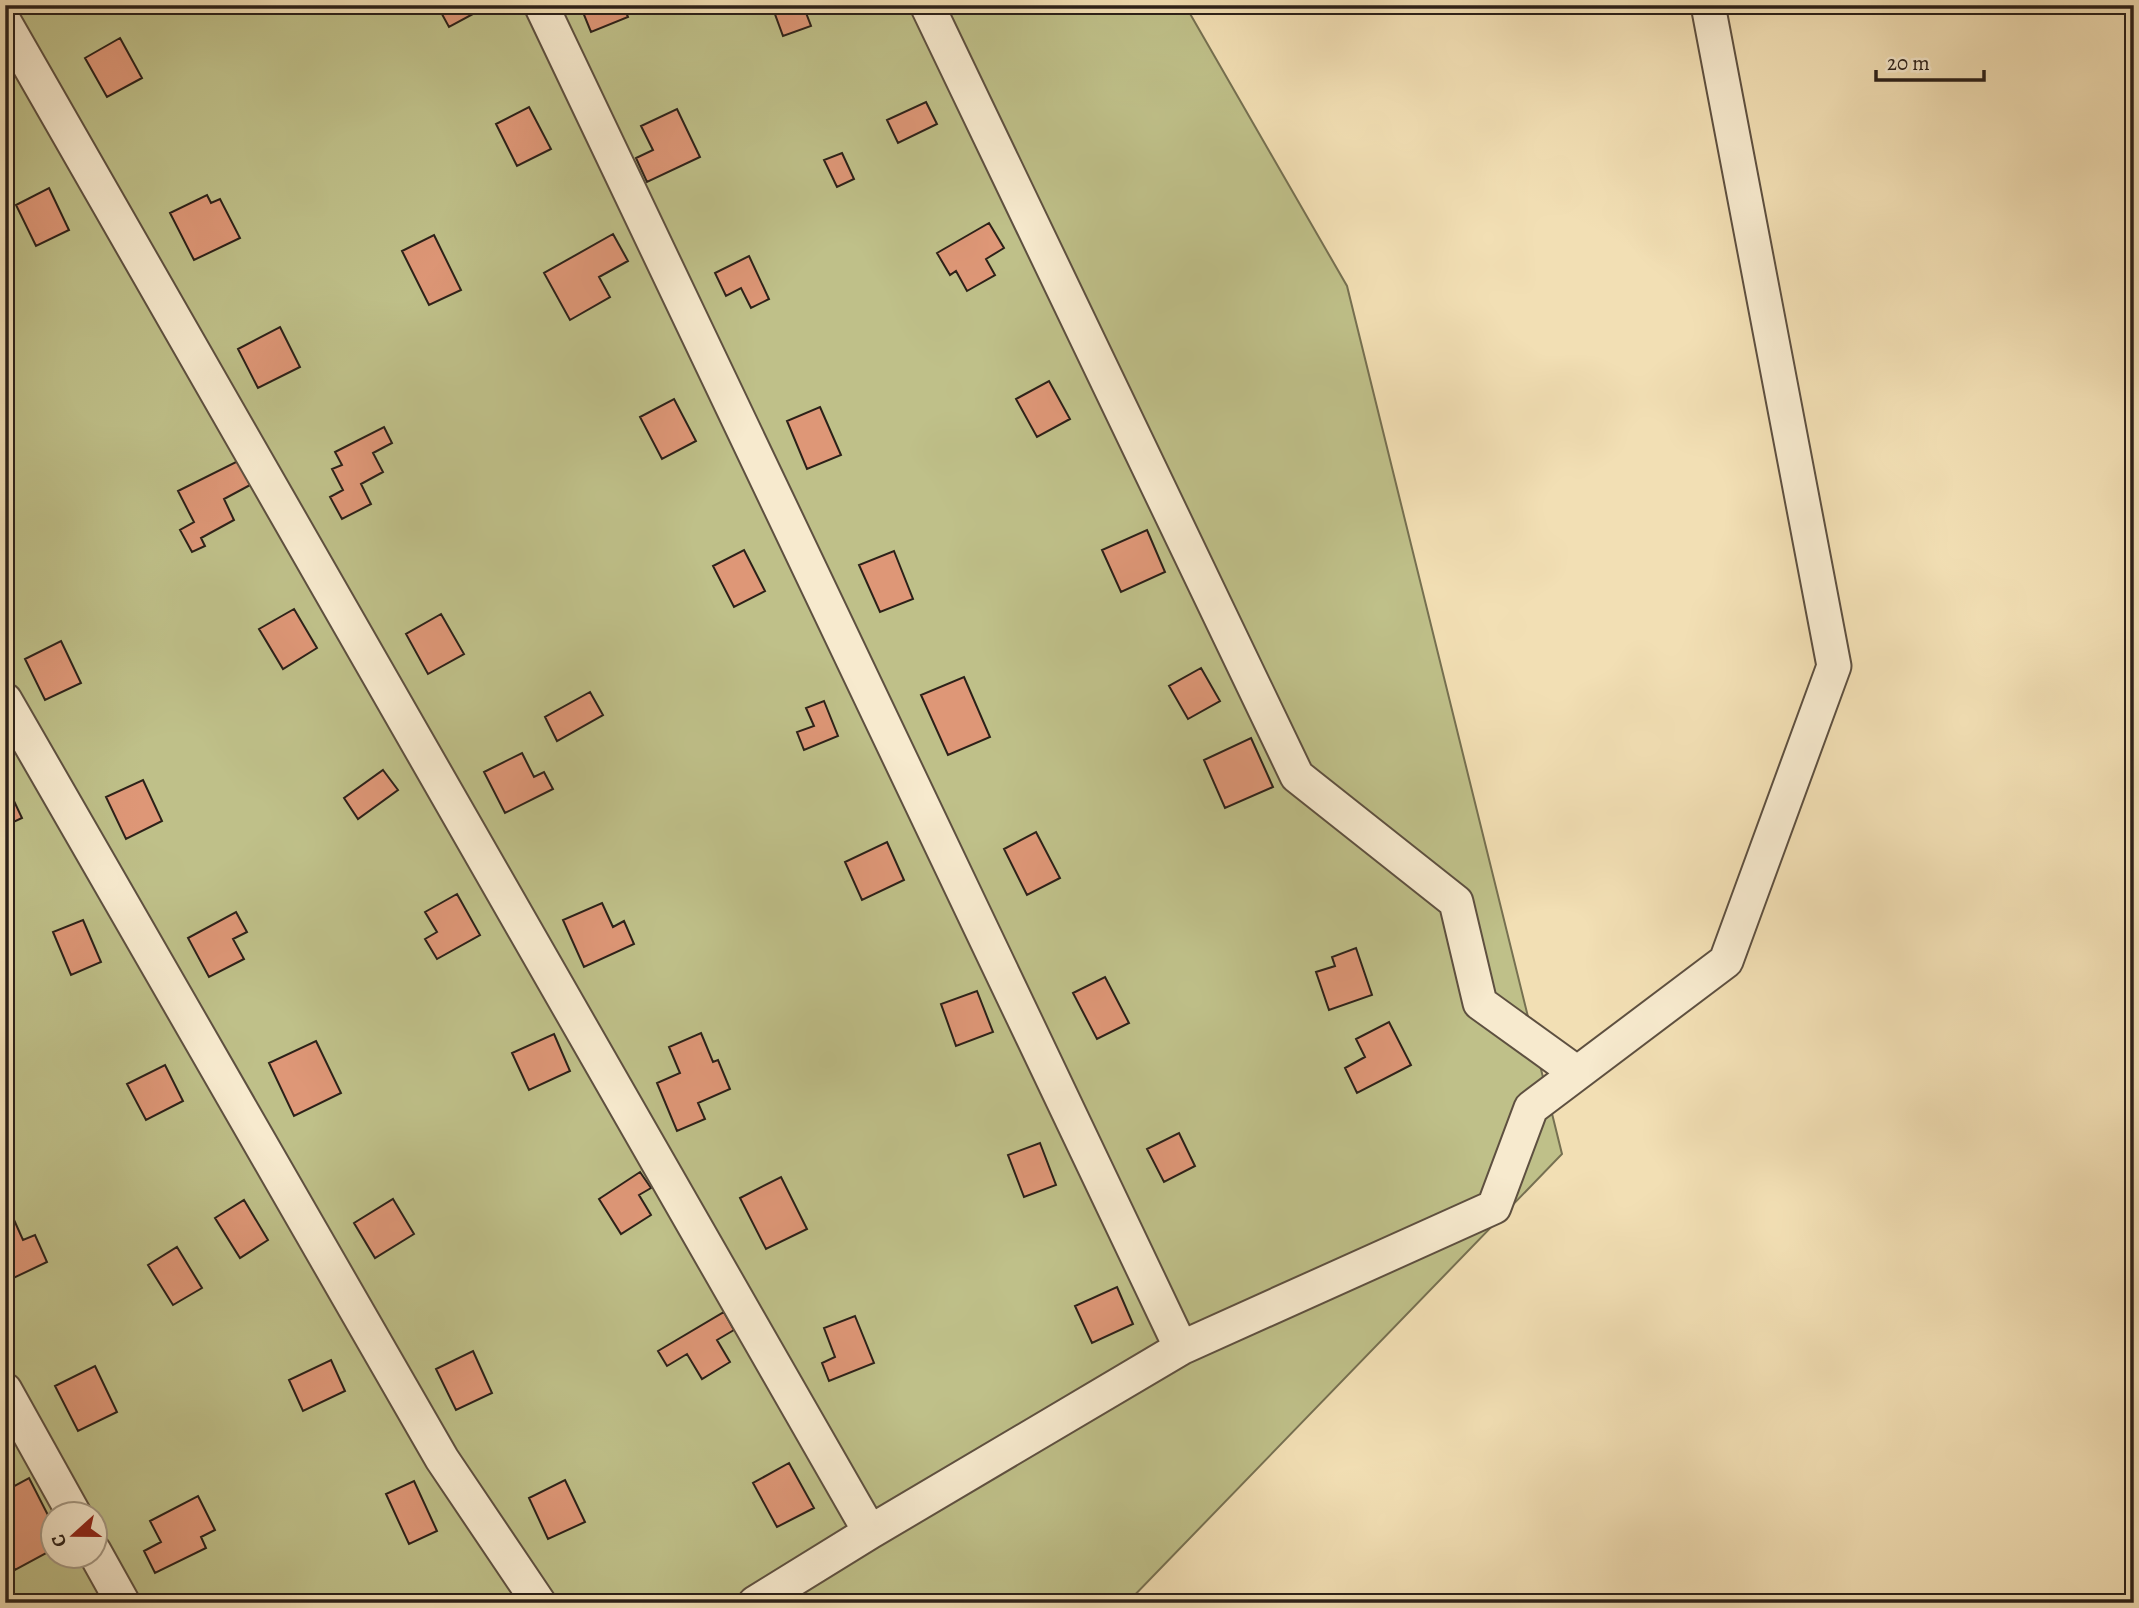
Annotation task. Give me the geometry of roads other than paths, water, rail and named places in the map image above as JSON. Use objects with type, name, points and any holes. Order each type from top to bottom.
[{"type":"street","points":[[541,5],[1181,1348]]},
{"type":"street","points":[[927,5],[1297,776],[1456,902],[1480,1003],[1577,1073]]},
{"type":"street","points":[[755,1603],[1181,1348],[1494,1207],[1531,1108],[1726,961],[1833,666],[1708,5]]},
{"type":"street","points":[[5,23],[870,1532]]},
{"type":"street","points":[[5,700],[442,1459],[539,1603]]},
{"type":"street","points":[[5,1390],[66,1500]]},
{"type":"street","points":[[105,1570],[124,1603]]}]
